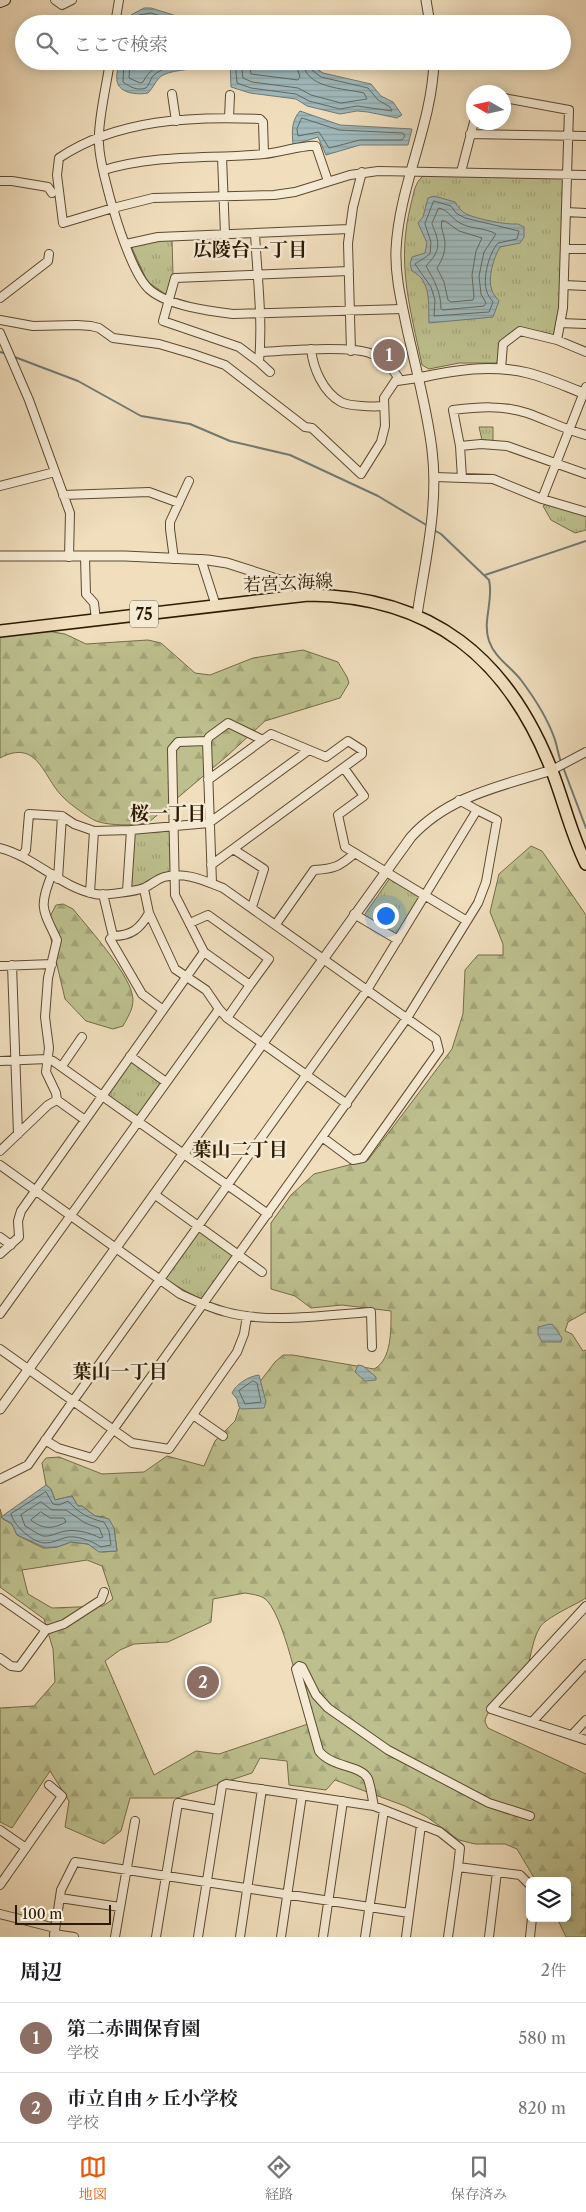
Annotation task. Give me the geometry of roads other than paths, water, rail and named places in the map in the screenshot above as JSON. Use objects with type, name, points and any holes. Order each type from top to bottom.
[{"type":"main road","points":[[0,2],[5,0]]},
{"type":"main road","name":"若宮玄海線","points":[[0,631],[308,595],[347,597],[376,602],[417,615],[471,650],[508,688],[532,725],[552,770],[571,828],[586,864]]},
{"type":"street","points":[[55,0],[62,5],[72,0]]},
{"type":"street","points":[[116,15],[119,0]]},
{"type":"street","points":[[426,0],[428,15]]},
{"type":"street","points":[[109,70],[98,144],[113,208],[136,272],[144,286],[156,295],[169,300],[212,312],[258,314],[402,309]]},
{"type":"street","points":[[417,615],[432,516],[434,477],[429,431],[402,309],[396,250],[400,220],[430,102],[433,70]]},
{"type":"street","points":[[172,94],[176,120]]},
{"type":"street","points":[[229,118],[230,94]]},
{"type":"street","points":[[511,99],[569,110],[563,308],[557,340]]},
{"type":"street","points":[[264,154],[263,122],[260,119],[229,118],[163,121],[99,136],[59,158],[57,175],[60,223],[153,198],[295,192],[362,172],[586,174]]},
{"type":"street","points":[[461,172],[471,130]]},
{"type":"street","points":[[470,134],[586,136]]},
{"type":"street","points":[[104,170],[130,162],[153,159],[264,154],[295,150],[311,145],[316,146],[328,181]]},
{"type":"street","points":[[222,157],[225,234]]},
{"type":"street","points":[[351,351],[349,229],[362,172]]},
{"type":"street","points":[[0,181],[48,187],[52,193]]},
{"type":"street","points":[[566,212],[586,213]]},
{"type":"street","points":[[126,244],[150,237],[349,229]]},
{"type":"street","points":[[255,233],[259,362]]},
{"type":"street","points":[[566,249],[586,249]]},
{"type":"street","points":[[0,298],[48,261],[49,254]]},
{"type":"street","points":[[270,372],[239,347],[164,321],[175,278],[349,271]]},
{"type":"street","points":[[564,286],[586,286]]},
{"type":"street","points":[[0,320],[33,326],[91,326],[99,328],[114,338],[159,344],[225,365],[305,428],[312,428],[361,474],[380,442],[385,426],[384,398],[398,377],[384,361],[370,353],[311,349],[260,352]]},
{"type":"street","points":[[560,323],[586,324]]},
{"type":"street","points":[[501,368],[503,344],[520,331],[557,340],[586,352]]},
{"type":"street","points":[[0,333],[29,400],[70,513],[69,557]]},
{"type":"street","points":[[311,349],[313,365],[328,390],[341,402],[383,406]]},
{"type":"street","points":[[397,381],[466,368],[501,368],[540,377],[585,392],[542,499]]},
{"type":"street","points":[[462,478],[460,446],[453,410],[490,407],[505,408],[525,413],[586,436]]},
{"type":"street","points":[[460,446],[481,444],[507,446],[586,474]]},
{"type":"street","points":[[0,486],[55,472]]},
{"type":"street","points":[[434,477],[492,479],[542,499],[586,512]]},
{"type":"street","points":[[174,559],[170,522],[189,481]]},
{"type":"street","points":[[63,495],[149,492],[179,503]]},
{"type":"street","points":[[0,556],[125,556],[227,562],[283,581],[289,597]]},
{"type":"street","points":[[85,557],[86,594],[94,603],[96,620]]},
{"type":"street","points":[[201,559],[216,606]]},
{"type":"street","points":[[212,883],[207,741],[209,737],[228,723],[263,740]]},
{"type":"street","points":[[208,780],[271,734],[326,757],[348,741],[362,750],[362,754],[344,768],[211,865]]},
{"type":"street","points":[[207,741],[178,742],[172,749],[176,895],[204,952],[250,986]]},
{"type":"street","points":[[22,856],[26,850],[29,814],[62,816],[74,824],[94,830],[131,830],[209,823],[309,750]]},
{"type":"street","points":[[0,1410],[401,848],[425,822],[459,800],[552,770],[586,752]]},
{"type":"street","points":[[344,768],[364,796],[338,815],[345,847],[467,921]]},
{"type":"street","points":[[46,1440],[58,1448],[92,1458],[407,1018],[478,903],[486,882],[497,820],[459,800]]},
{"type":"street","points":[[0,1479],[28,1465],[228,1185],[367,990],[477,810]]},
{"type":"street","points":[[62,816],[55,876],[46,888],[43,906],[47,922],[57,940],[45,1003],[49,1048],[46,1072],[56,1093],[57,1100],[85,1120]]},
{"type":"street","points":[[90,893],[94,830]]},
{"type":"street","points":[[127,891],[131,830]]},
{"type":"street","points":[[0,848],[22,856],[55,876],[90,893],[103,894],[144,888],[163,877],[176,875],[191,876],[212,883],[252,907],[436,1039],[439,1051],[363,1158],[353,1160],[322,1138]]},
{"type":"street","points":[[233,849],[264,869],[252,907]]},
{"type":"street","points":[[276,924],[314,870],[332,869],[341,865],[355,853]]},
{"type":"street","points":[[144,888],[149,914],[175,969],[206,990],[218,1009],[227,1018],[347,1104]]},
{"type":"street","points":[[103,894],[113,936],[110,939],[142,994],[163,1010]]},
{"type":"street","points":[[113,936],[127,936],[134,932],[143,925],[149,914]]},
{"type":"street","points":[[354,914],[398,940]]},
{"type":"street","points":[[190,923],[208,915],[269,959],[227,1018]]},
{"type":"street","points":[[0,1254],[19,1237],[18,1221],[21,1211],[35,1190],[204,952]]},
{"type":"street","points":[[0,966],[52,964]]},
{"type":"street","points":[[12,965],[18,1134]]},
{"type":"street","points":[[0,1314],[218,1009]]},
{"type":"street","points":[[62,1066],[82,1037]]},
{"type":"street","points":[[130,1056],[166,1082]]},
{"type":"street","points":[[0,1060],[47,1059],[62,1066],[268,1214]]},
{"type":"street","points":[[0,1151],[57,1100]]},
{"type":"street","points":[[0,1166],[180,1294],[202,1304],[247,1316],[371,1312],[372,1348]]},
{"type":"street","points":[[154,1194],[262,1272]]},
{"type":"street","points":[[0,1237],[11,1245]]},
{"type":"street","points":[[0,1349],[132,1444],[169,1449],[237,1352],[244,1334],[247,1316]]},
{"type":"street","points":[[193,1415],[223,1436]]},
{"type":"street","points":[[0,1658],[11,1666],[19,1667],[46,1630],[64,1624],[101,1600],[104,1592]]},
{"type":"street","points":[[0,1598],[46,1630]]},
{"type":"street","points":[[586,1606],[491,1709],[533,1721],[586,1740]]},
{"type":"street","points":[[533,1721],[586,1664]]},
{"type":"street","points":[[374,1806],[368,1779],[362,1772],[335,1764],[325,1759],[319,1751],[296,1669],[299,1666],[302,1667],[316,1694],[328,1708],[388,1750],[442,1780],[489,1802],[530,1816]]},
{"type":"street","points":[[572,1735],[586,1720]]},
{"type":"street","points":[[198,1937],[222,1786],[226,1784],[374,1806],[440,1832],[460,1848],[448,1937]]},
{"type":"street","points":[[0,1885],[62,1796],[49,1785]]},
{"type":"street","points":[[240,1937],[262,1789]]},
{"type":"street","points":[[281,1937],[302,1795]]},
{"type":"street","points":[[323,1937],[343,1801]]},
{"type":"street","points":[[156,1937],[178,1803],[218,1810]]},
{"type":"street","points":[[365,1937],[384,1810]]},
{"type":"street","points":[[115,1937],[134,1821]]},
{"type":"street","points":[[406,1937],[421,1824]]},
{"type":"street","points":[[0,1830],[26,1848]]},
{"type":"street","points":[[54,1933],[61,1890],[75,1862],[409,1913]]},
{"type":"street","points":[[458,1867],[520,1875],[526,1881]]},
{"type":"street","points":[[489,1937],[497,1872]]},
{"type":"street","points":[[60,1898],[120,1907]]},
{"type":"street","points":[[0,1914],[54,1933],[74,1937]]},
{"type":"street","points":[[530,1937],[532,1922]]},
{"type":"water","points":[[144,8],[151,8],[173,15],[131,15]]},
{"type":"water","points":[[118,70],[180,70],[163,75],[148,93],[140,94],[130,93],[121,89],[117,76]]},
{"type":"water","points":[[230,70],[318,70],[323,73],[371,84],[381,96],[393,102],[402,115],[397,118],[357,111],[340,114],[307,106],[296,99],[250,93],[231,87]]},
{"type":"water","points":[[300,111],[340,125],[412,129],[408,145],[360,145],[326,155],[318,137],[293,145],[292,131]]},
{"type":"water","points":[[434,196],[455,202],[463,212],[471,216],[499,223],[518,224],[524,227],[524,237],[520,243],[500,247],[496,256],[490,280],[493,292],[499,301],[493,317],[429,323],[426,287],[418,275],[412,271],[410,264],[412,257],[425,253],[427,243],[418,223],[423,217],[428,198]]},
{"type":"water","points":[[553,1325],[562,1338],[561,1342],[542,1342],[538,1334],[538,1327]]},
{"type":"water","points":[[358,1365],[363,1366],[376,1377],[376,1380],[365,1381],[355,1372]]},
{"type":"water","points":[[259,1375],[266,1402],[264,1408],[242,1409],[232,1393],[243,1381]]},
{"type":"water","points":[[46,1485],[51,1489],[55,1500],[72,1496],[78,1506],[82,1506],[95,1516],[109,1519],[114,1528],[117,1551],[99,1552],[88,1544],[71,1542],[57,1547],[46,1548],[17,1535],[12,1524],[1,1517]]},
{"type":"waterway","points":[[0,352],[7,354]]},
{"type":"waterway","points":[[12,356],[78,381],[141,416],[190,424],[230,441],[290,455],[378,496],[428,526]]},
{"type":"waterway","points":[[434,530],[441,534],[489,580],[490,595],[487,626],[489,641],[499,657],[521,680],[548,722],[561,762]]},
{"type":"waterway","points":[[485,575],[586,541]]},
{"type":"waterway","points":[[563,767],[586,828]]},
{"type":"place","name":"第二赤間保育園","points":[[389,355]]},
{"type":"place","name":"市立自由ヶ丘小学校","points":[[203,1682]]},
{"type":"district","name":"広陵台一丁目","points":[[250,249]]},
{"type":"district","name":"桜一丁目","points":[[168,813]]},
{"type":"district","name":"葉山二丁目","points":[[240,1149]]},
{"type":"district","name":"葉山一丁目","points":[[120,1371]]}]
